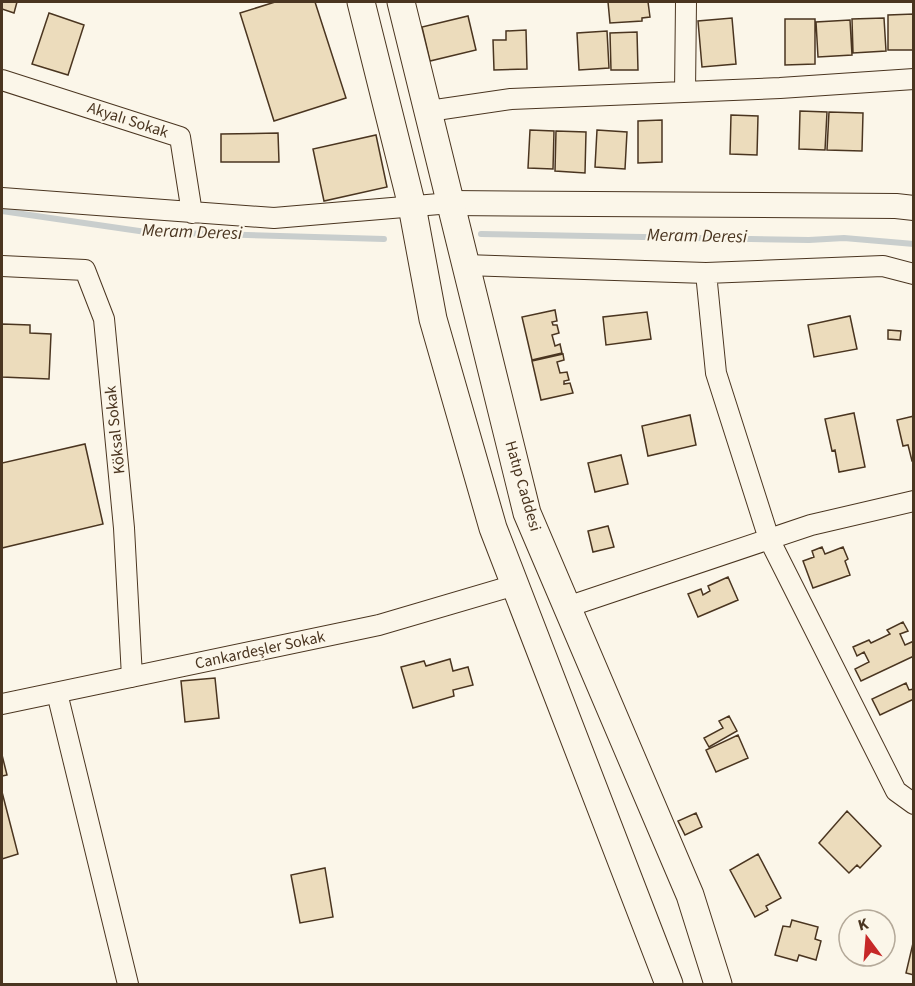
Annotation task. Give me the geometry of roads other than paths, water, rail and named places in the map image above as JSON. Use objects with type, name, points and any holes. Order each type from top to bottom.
[{"type":"main road","points":[[361,2],[412,206],[433,320],[493,528],[669,984]]},
{"type":"main road","name":"Hatıp Caddesi","points":[[401,2],[527,513],[690,895],[718,984]]},
{"type":"street","points":[[685,92],[686,2]]},
{"type":"street","points":[[429,111],[511,99],[914,79]]},
{"type":"street","name":"Akyalı Sokak","points":[[2,80],[180,137],[192,213]]},
{"type":"street","points":[[2,198],[274,218],[451,203],[896,206],[914,208]]},
{"type":"street","points":[[465,265],[706,273],[883,266],[914,274]]},
{"type":"street","name":"Köksal Sokak","points":[[2,266],[85,270],[104,319],[124,528],[132,676]]},
{"type":"street","points":[[706,273],[716,373],[769,539],[896,791],[914,804]]},
{"type":"street","points":[[567,607],[811,525],[914,501]]},
{"type":"street","name":"Cankardeşler Sokak","points":[[2,704],[379,625],[515,585]]},
{"type":"street","points":[[57,693],[128,984]]},
{"type":"waterway","name":"Meram Deresi","points":[[2,211],[146,232],[384,239]]},
{"type":"waterway","name":"Meram Deresi","points":[[481,234],[809,240],[844,238],[914,244]]}]
